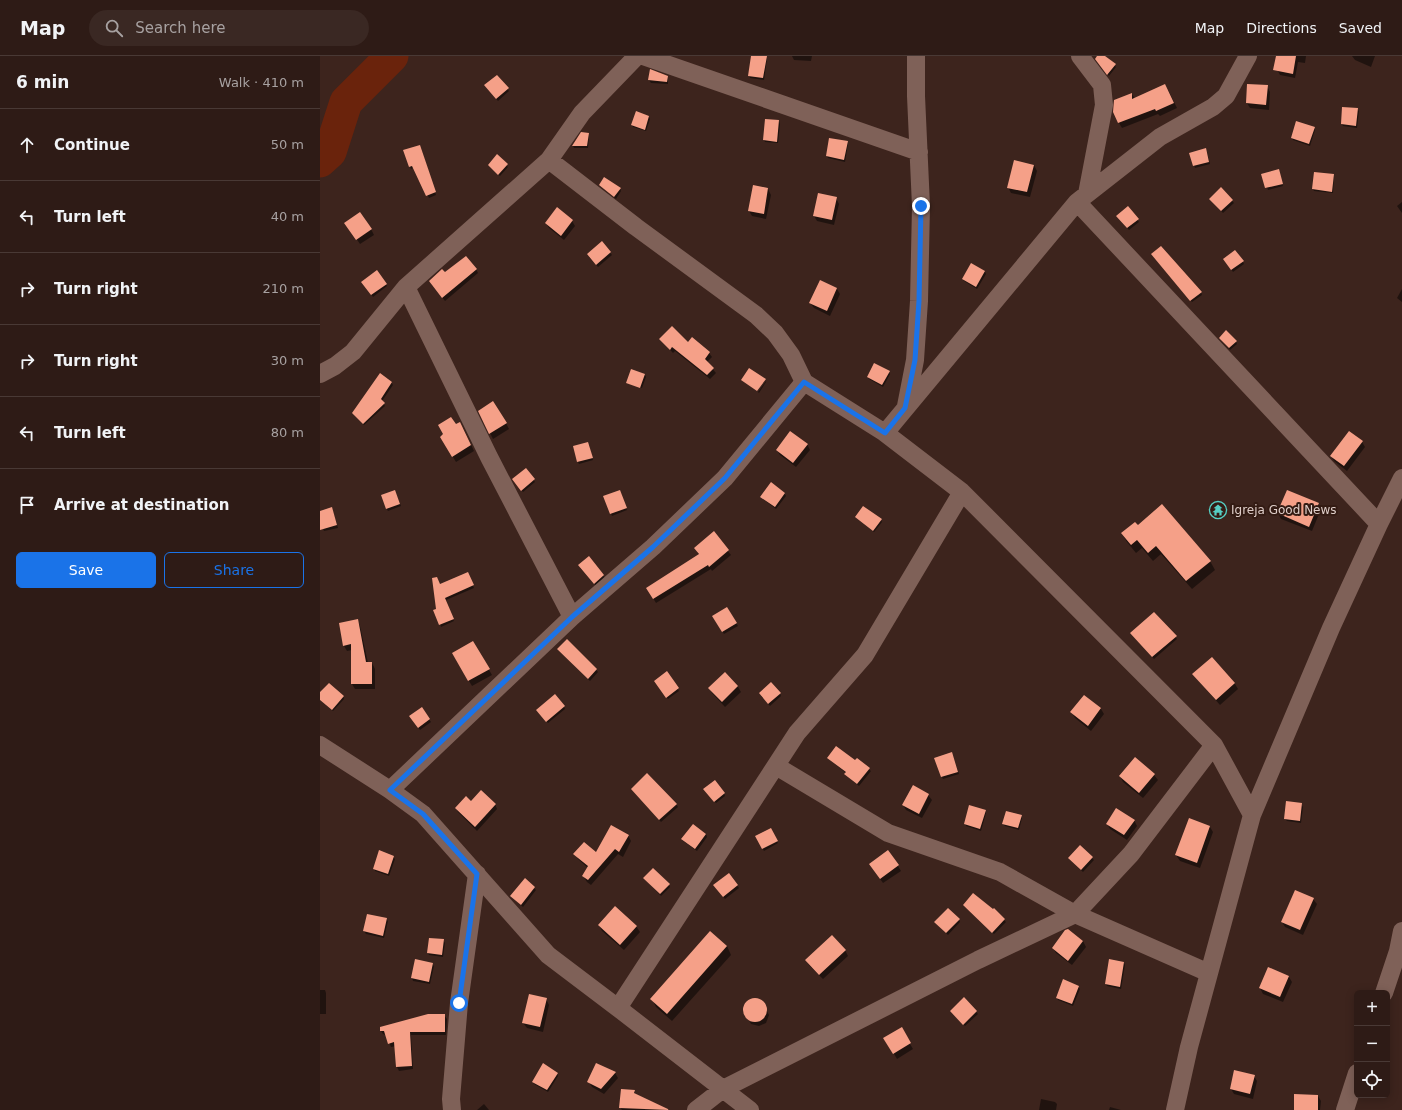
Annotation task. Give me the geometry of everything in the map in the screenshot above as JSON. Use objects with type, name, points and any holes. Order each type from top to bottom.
[{"type":"street","points":[[320,374],[335,366],[353,352],[406,287],[549,160],[582,113],[637,56]]},
{"type":"street","points":[[643,56],[919,152]]},
{"type":"street","points":[[905,408],[915,360],[919,301],[921,206],[916,56]]},
{"type":"street","points":[[1080,56],[1102,85],[1104,105],[1082,198]]},
{"type":"street","points":[[885,433],[1082,198],[1160,137],[1213,108],[1226,96],[1248,56]]},
{"type":"street","points":[[549,160],[636,227],[756,315],[775,333],[791,355],[804,382],[885,433],[962,492],[1214,745],[1252,815]]},
{"type":"street","points":[[1082,198],[1379,524]]},
{"type":"street","points":[[406,287],[488,457],[572,617]]},
{"type":"street","points":[[390,790],[572,617],[653,547],[725,478],[804,382]]},
{"type":"street","points":[[1174,1110],[1189,1047],[1252,815],[1331,628],[1379,524],[1400,488]]},
{"type":"street","points":[[618,1008],[797,733],[865,655],[962,492]]},
{"type":"street","points":[[320,745],[390,790],[423,814],[548,955],[750,1110]]},
{"type":"street","points":[[696,1110],[723,1089],[978,960],[1075,914],[1131,854],[1214,745]]},
{"type":"street","points":[[776,766],[888,833],[1000,872],[1075,914],[1210,973]]},
{"type":"street","points":[[452,1110],[459,1003],[477,874]]},
{"type":"street","points":[[1385,990],[1398,951],[1402,931]]},
{"type":"street","points":[[1345,1110],[1354,1082]]},
{"type":"building","points":[[751,56],[767,56],[763,78],[748,76]]},
{"type":"building","points":[[1097,56],[1105,56],[1116,64],[1107,75],[1095,59]]},
{"type":"building","points":[[1276,56],[1296,56],[1293,74],[1273,70]]},
{"type":"building","points":[[650,69],[668,76],[667,82],[648,80]]},
{"type":"building","points":[[497,75],[509,88],[496,99],[484,85]]},
{"type":"building","points":[[1165,84],[1174,103],[1156,111],[1155,109],[1118,123],[1113,112],[1114,100],[1132,93],[1132,99]]},
{"type":"building","points":[[1247,84],[1268,85],[1266,105],[1246,103]]},
{"type":"building","points":[[1342,107],[1358,108],[1356,126],[1341,124]]},
{"type":"building","points":[[636,111],[649,116],[645,130],[631,125]]},
{"type":"building","points":[[765,119],[779,120],[777,142],[763,140]]},
{"type":"building","points":[[1296,121],[1315,127],[1309,144],[1291,138]]},
{"type":"building","points":[[581,132],[589,133],[587,146],[572,146]]},
{"type":"building","points":[[829,138],[848,141],[844,160],[826,156]]},
{"type":"building","points":[[420,145],[436,192],[426,196],[412,166],[409,167],[403,150]]},
{"type":"building","points":[[1206,148],[1209,162],[1193,166],[1189,153]]},
{"type":"building","points":[[497,154],[508,164],[498,175],[488,165]]},
{"type":"building","points":[[1014,160],[1034,165],[1027,192],[1007,188]]},
{"type":"building","points":[[1279,169],[1283,184],[1265,188],[1261,174]]},
{"type":"building","points":[[1314,172],[1334,174],[1332,192],[1312,189]]},
{"type":"building","points":[[604,177],[621,188],[614,197],[599,185]]},
{"type":"building","points":[[753,185],[768,188],[764,214],[748,211]]},
{"type":"building","points":[[1221,187],[1233,200],[1221,211],[1209,199]]},
{"type":"building","points":[[818,193],[837,197],[832,220],[813,216]]},
{"type":"building","points":[[1128,206],[1139,219],[1127,228],[1116,216]]},
{"type":"building","points":[[557,207],[573,220],[561,236],[545,223]]},
{"type":"building","points":[[360,212],[372,229],[356,240],[344,223]]},
{"type":"building","points":[[602,241],[611,252],[596,265],[587,254]]},
{"type":"building","points":[[1161,246],[1202,292],[1190,301],[1151,254]]},
{"type":"building","points":[[1235,250],[1244,261],[1231,270],[1223,259]]},
{"type":"building","points":[[466,256],[477,269],[442,298],[429,281],[442,269],[445,272]]},
{"type":"building","points":[[971,263],[985,271],[976,287],[962,279]]},
{"type":"building","points":[[377,270],[387,284],[371,295],[361,282]]},
{"type":"building","points":[[820,280],[837,288],[827,311],[809,303]]},
{"type":"building","points":[[672,326],[688,342],[692,337],[710,352],[705,359],[714,368],[707,375],[672,347],[670,350],[659,339]]},
{"type":"building","points":[[1226,330],[1237,341],[1229,348],[1219,338]]},
{"type":"building","points":[[874,363],[890,371],[882,385],[867,377]]},
{"type":"building","points":[[749,368],[766,379],[757,391],[741,380]]},
{"type":"building","points":[[631,369],[645,374],[640,388],[626,383]]},
{"type":"building","points":[[380,373],[392,382],[381,399],[385,403],[363,424],[352,413]]},
{"type":"building","points":[[493,401],[507,423],[489,434],[478,411]]},
{"type":"building","points":[[451,417],[456,424],[460,422],[471,445],[452,457],[440,437],[443,434],[438,425]]},
{"type":"building","points":[[790,431],[808,444],[793,463],[776,450]]},
{"type":"building","points":[[1349,431],[1363,441],[1344,466],[1330,456]]},
{"type":"building","points":[[588,442],[593,458],[577,462],[573,446]]},
{"type":"building","points":[[526,468],[535,479],[521,491],[512,479]]},
{"type":"building","points":[[771,482],[785,493],[775,507],[760,497]]},
{"type":"building","points":[[395,490],[400,504],[386,509],[381,495]]},
{"type":"building","points":[[620,490],[627,508],[610,514],[603,496]]},
{"type":"building","points":[[1287,490],[1319,503],[1309,527],[1277,513]]},
{"type":"building","points":[[1162,504],[1211,561],[1186,581],[1156,546],[1148,553],[1137,540],[1131,545],[1121,533],[1135,522],[1138,525]]},
{"type":"building","points":[[863,506],[882,519],[873,531],[855,517]]},
{"type":"building","points":[[332,507],[337,525],[320,530],[320,511]]},
{"type":"building","points":[[714,531],[729,550],[709,567],[708,565],[653,599],[646,588],[699,554],[694,548]]},
{"type":"building","points":[[589,556],[604,575],[594,584],[578,565]]},
{"type":"building","points":[[468,572],[474,585],[445,598],[454,619],[439,625],[433,610],[436,609],[432,578],[437,577],[440,584]]},
{"type":"building","points":[[727,607],[737,623],[722,632],[712,616]]},
{"type":"building","points":[[1154,612],[1177,636],[1152,657],[1130,633]]},
{"type":"building","points":[[358,619],[366,662],[372,662],[372,684],[351,684],[351,644],[343,646],[339,623]]},
{"type":"building","points":[[567,639],[597,669],[588,679],[557,649]]},
{"type":"building","points":[[473,641],[490,669],[468,681],[452,653]]},
{"type":"building","points":[[1212,657],[1235,683],[1216,700],[1192,674]]},
{"type":"building","points":[[667,671],[679,688],[666,698],[654,681]]},
{"type":"building","points":[[725,672],[738,686],[722,702],[708,688]]},
{"type":"building","points":[[771,682],[781,693],[768,704],[759,693]]},
{"type":"building","points":[[329,683],[344,696],[332,710],[320,700],[320,692]]},
{"type":"building","points":[[555,694],[565,706],[546,722],[536,710]]},
{"type":"building","points":[[1084,695],[1101,708],[1088,726],[1070,712]]},
{"type":"building","points":[[422,707],[430,719],[418,728],[409,716]]},
{"type":"building","points":[[836,746],[855,760],[857,758],[870,768],[857,784],[844,774],[846,772],[827,758]]},
{"type":"building","points":[[952,752],[958,772],[941,777],[934,758]]},
{"type":"building","points":[[1135,757],[1155,774],[1139,793],[1119,776]]},
{"type":"building","points":[[647,773],[677,804],[659,820],[631,789]]},
{"type":"building","points":[[715,780],[725,793],[714,802],[703,789]]},
{"type":"building","points":[[913,785],[929,794],[919,814],[902,805]]},
{"type":"building","points":[[481,790],[496,804],[475,827],[455,808],[466,796],[471,801]]},
{"type":"building","points":[[1286,801],[1302,803],[1300,821],[1284,819]]},
{"type":"building","points":[[969,805],[986,810],[980,829],[964,824]]},
{"type":"building","points":[[1116,808],[1135,820],[1124,835],[1106,824]]},
{"type":"building","points":[[1006,811],[1022,815],[1018,828],[1002,824]]},
{"type":"building","points":[[1189,818],[1210,826],[1197,863],[1175,855]]},
{"type":"building","points":[[693,824],[706,834],[695,849],[681,839]]},
{"type":"building","points":[[611,825],[629,835],[619,852],[615,849],[588,880],[582,876],[588,866],[573,854],[584,842],[596,852]]},
{"type":"building","points":[[771,828],[778,841],[762,849],[755,836]]},
{"type":"building","points":[[1080,845],[1093,857],[1081,870],[1068,858]]},
{"type":"building","points":[[379,850],[394,856],[388,874],[373,869]]},
{"type":"building","points":[[888,850],[899,865],[880,879],[869,864]]},
{"type":"building","points":[[653,868],[670,884],[660,894],[643,878]]},
{"type":"building","points":[[729,873],[738,885],[723,897],[713,885]]},
{"type":"building","points":[[525,878],[535,887],[521,905],[510,896]]},
{"type":"building","points":[[1295,890],[1314,898],[1300,930],[1281,922]]},
{"type":"building","points":[[973,893],[993,909],[994,908],[1005,919],[992,933],[963,905]]},
{"type":"building","points":[[615,906],[637,926],[620,945],[598,925]]},
{"type":"building","points":[[948,908],[960,919],[946,933],[934,922]]},
{"type":"building","points":[[367,914],[387,918],[383,936],[363,931]]},
{"type":"building","points":[[1068,929],[1083,941],[1068,961],[1052,948],[1065,930]]},
{"type":"building","points":[[710,931],[727,946],[667,1014],[650,999]]},
{"type":"building","points":[[832,935],[846,950],[819,975],[805,960]]},
{"type":"building","points":[[429,938],[444,939],[442,955],[427,953]]},
{"type":"building","points":[[415,959],[433,963],[429,982],[411,978]]},
{"type":"building","points":[[1109,959],[1124,962],[1120,987],[1105,984]]},
{"type":"building","points":[[1268,967],[1289,976],[1280,997],[1259,988]]},
{"type":"building","points":[[1063,979],[1079,986],[1072,1004],[1056,998]]},
{"type":"building","points":[[529,994],[547,998],[540,1027],[522,1023]]},
{"type":"building","points":[[964,997],[977,1011],[963,1025],[950,1011]]},
{"type":"building","points":[[755,998],[763,1002],[767,1010],[763,1018],[755,1022],[747,1018],[743,1010],[747,1002]]},
{"type":"building","points":[[428,1014],[445,1014],[445,1032],[410,1032],[412,1066],[396,1067],[394,1042],[388,1044],[384,1031],[380,1031],[380,1027]]},
{"type":"building","points":[[902,1027],[911,1043],[893,1054],[883,1038]]},
{"type":"building","points":[[543,1063],[558,1073],[547,1090],[532,1082]]},
{"type":"building","points":[[596,1063],[616,1072],[601,1089],[587,1082]]},
{"type":"building","points":[[1234,1070],[1255,1075],[1250,1094],[1230,1089]]},
{"type":"building","points":[[621,1089],[635,1090],[634,1093],[670,1110],[619,1108]]},
{"type":"building","points":[[1294,1094],[1318,1095],[1318,1110],[1294,1110]]},
{"type":"waterway","points":[[320,161],[330,152],[346,102],[392,56]]},
{"type":"place","name":"Igreja Good News","points":[[1218,510]]},
{"type":"route","points":[[459,1003],[477,874],[423,814],[390,790],[572,617],[653,547],[725,478],[804,382],[885,433],[905,408],[915,360],[919,301],[921,206]]}]
